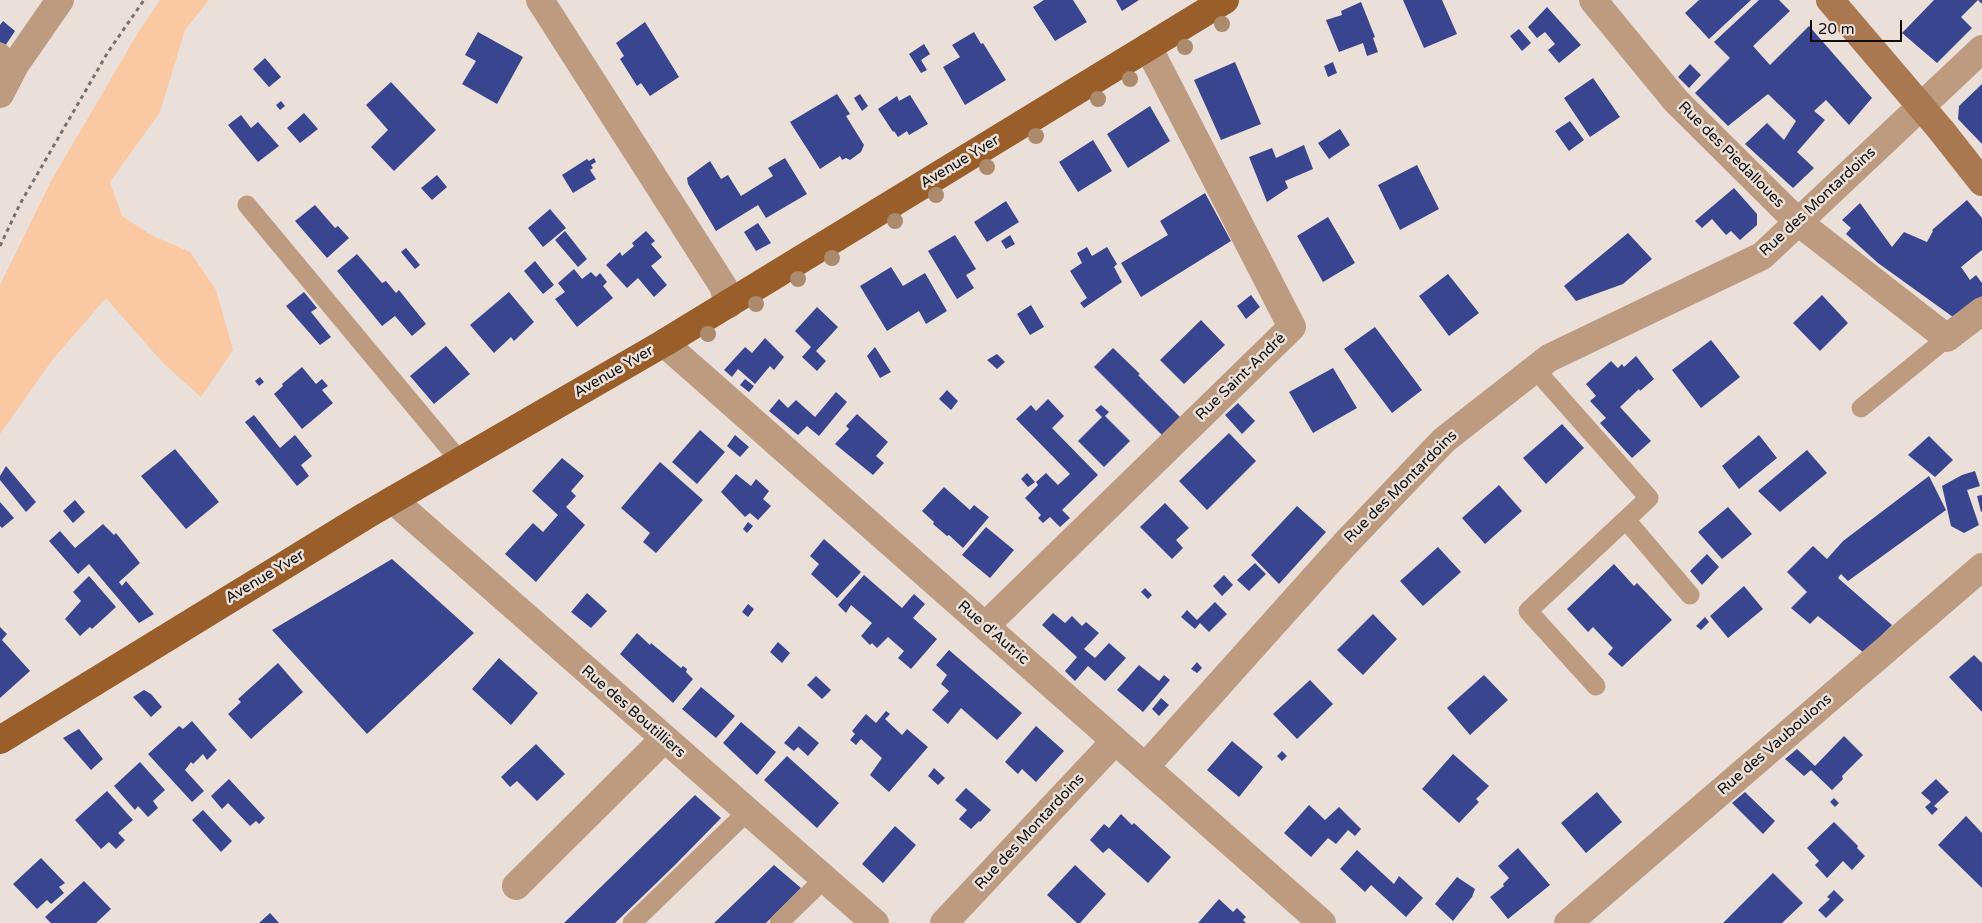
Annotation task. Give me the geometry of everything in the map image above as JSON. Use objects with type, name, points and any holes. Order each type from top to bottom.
[{"type":"main road","name":"Avenue Yver","points":[[0,740],[393,500],[729,304],[1225,0]]},
{"type":"main road","points":[[1830,0],[1941,130],[1982,182]]},
{"type":"street","points":[[0,94],[8,59],[60,0]]},
{"type":"street","points":[[540,0],[723,286],[729,304]]},
{"type":"street","name":"Rue des Piedalloues","points":[[1593,0],[1676,101],[1798,222],[1946,338]]},
{"type":"street","name":"Rue Saint-André","points":[[985,626],[1292,327],[1148,47]]},
{"type":"street","name":"Rue des Montardoins","points":[[1145,767],[1344,545],[1444,440],[1549,358],[1762,256],[1919,106],[1982,49]]},
{"type":"street","points":[[1946,338],[1982,311]]},
{"type":"street","name":"Rue d'Autric","points":[[664,343],[1322,923]]},
{"type":"street","name":"Rue des Boutilliers","points":[[393,500],[875,923]]},
{"type":"street","name":"Rue des Vauboulons","points":[[1568,923],[1982,567]]},
{"type":"street","points":[[516,886],[664,739]]},
{"type":"street","name":"Rue des Montardoins","points":[[944,923],[1115,741]]},
{"type":"lane","points":[[246,205],[460,461]]},
{"type":"lane","points":[[1861,408],[1946,338]]},
{"type":"lane","points":[[1535,369],[1649,498],[1528,611],[1596,686]]},
{"type":"lane","points":[[1626,520],[1690,595]]},
{"type":"lane","points":[[632,923],[747,812]]},
{"type":"lane","points":[[779,923],[824,879]]},
{"type":"path","points":[[0,246],[20,204],[108,52],[144,0]]},
{"type":"shaded area","points":[[160,0],[209,0],[185,30],[160,112],[110,182],[122,216],[151,235],[190,252],[216,290],[233,350],[201,397],[163,363],[106,298],[53,359],[0,434],[0,285],[51,181],[139,31]]},
{"type":"building","points":[[1044,0],[1073,0],[1087,22],[1055,41],[1033,7]]},
{"type":"building","points":[[1116,0],[1139,0],[1122,11]]},
{"type":"building","points":[[1403,0],[1442,0],[1457,34],[1424,48]]},
{"type":"building","points":[[1699,0],[1751,0],[1709,39],[1685,13]]},
{"type":"building","points":[[1759,0],[1779,0],[1790,11],[1753,46],[1770,65],[1809,26],[1872,98],[1849,125],[1826,100],[1814,111],[1825,120],[1797,152],[1814,168],[1793,188],[1745,144],[1767,123],[1784,140],[1796,121],[1768,94],[1728,126],[1695,93],[1730,58],[1714,42]]},
{"type":"building","points":[[1934,0],[1978,0],[1961,17],[1972,28],[1937,63],[1902,33]]},
{"type":"building","points":[[1361,2],[1375,37],[1373,38],[1378,52],[1367,56],[1363,43],[1339,52],[1326,20],[1342,15],[1341,11]]},
{"type":"building","points":[[1547,7],[1581,45],[1559,63],[1548,50],[1555,44],[1545,32],[1537,38],[1528,27]]},
{"type":"building","points":[[3,21],[15,31],[5,46],[0,42],[0,25]]},
{"type":"building","points":[[645,22],[679,77],[650,96],[641,83],[637,86],[620,59],[624,56],[616,43]]},
{"type":"building","points":[[1519,29],[1531,43],[1522,51],[1510,36]]},
{"type":"building","points":[[478,32],[523,57],[497,104],[462,84],[476,61],[465,55]]},
{"type":"building","points":[[974,32],[1006,80],[965,105],[943,67],[960,57],[952,45]]},
{"type":"building","points":[[924,44],[930,54],[921,60],[927,70],[921,73],[909,54]]},
{"type":"building","points":[[265,58],[281,77],[269,87],[253,69]]},
{"type":"building","points":[[1235,62],[1261,124],[1221,140],[1194,80]]},
{"type":"building","points":[[1333,62],[1337,73],[1328,77],[1324,66]]},
{"type":"building","points":[[1690,64],[1701,75],[1689,88],[1678,77]]},
{"type":"building","points":[[1593,78],[1620,117],[1590,137],[1564,98]]},
{"type":"building","points":[[391,82],[436,130],[394,171],[371,147],[388,130],[366,105]]},
{"type":"building","points":[[1982,84],[1982,144],[1958,119],[1959,106]]},
{"type":"building","points":[[837,94],[850,114],[846,116],[864,145],[861,152],[850,160],[846,158],[842,160],[840,156],[820,169],[790,122]]},
{"type":"building","points":[[860,94],[868,106],[862,111],[854,98]]},
{"type":"building","points":[[910,95],[928,124],[909,135],[907,131],[898,137],[878,109],[897,96],[899,101]]},
{"type":"building","points":[[281,101],[285,106],[280,110],[276,105]]},
{"type":"building","points":[[1150,106],[1170,141],[1128,168],[1107,134]]},
{"type":"building","points":[[304,113],[318,129],[300,143],[287,128]]},
{"type":"building","points":[[241,115],[251,128],[258,122],[279,146],[258,162],[228,125]]},
{"type":"building","points":[[1570,121],[1584,140],[1569,151],[1555,131]]},
{"type":"building","points":[[1340,129],[1350,145],[1329,159],[1318,143]]},
{"type":"building","points":[[1093,140],[1112,171],[1078,192],[1059,162]]},
{"type":"building","points":[[1304,145],[1313,169],[1285,181],[1288,188],[1267,202],[1249,157],[1272,148],[1276,158]]},
{"type":"building","points":[[594,158],[596,162],[591,165],[593,168],[590,170],[596,179],[573,193],[562,175],[587,159],[589,161]]},
{"type":"building","points":[[785,158],[807,194],[766,218],[758,205],[716,231],[688,184],[687,178],[710,161],[721,179],[728,175],[741,196],[773,176],[768,168]]},
{"type":"building","points":[[1417,165],[1439,209],[1400,230],[1378,185]]},
{"type":"building","points":[[437,175],[447,187],[432,200],[421,188]]},
{"type":"building","points":[[1734,188],[1757,214],[1757,225],[1740,240],[1731,231],[1726,235],[1712,219],[1702,228],[1695,221]]},
{"type":"building","points":[[1205,193],[1231,241],[1141,297],[1121,263],[1168,235],[1160,221]]},
{"type":"building","points":[[1967,200],[1982,218],[1982,250],[1961,267],[1970,280],[1976,275],[1982,283],[1982,296],[1953,317],[1878,263],[1846,234],[1851,228],[1842,220],[1860,203],[1892,247],[1904,232],[1927,242],[1932,230]]},
{"type":"building","points":[[1006,201],[1019,222],[987,242],[974,222]]},
{"type":"building","points":[[315,205],[335,228],[338,226],[349,238],[327,258],[295,221]]},
{"type":"building","points":[[550,209],[566,228],[543,247],[528,228]]},
{"type":"building","points":[[1328,217],[1355,263],[1323,282],[1297,236]]},
{"type":"building","points":[[758,223],[771,243],[756,251],[744,232]]},
{"type":"building","points":[[565,231],[587,259],[578,267],[555,240]]},
{"type":"building","points":[[646,231],[655,241],[651,244],[662,257],[651,266],[667,285],[654,297],[638,278],[627,288],[606,265],[620,252],[622,256],[634,246],[632,243]]},
{"type":"building","points":[[1628,233],[1652,259],[1623,284],[1576,301],[1564,286]]},
{"type":"building","points":[[955,235],[976,269],[966,275],[974,288],[957,299],[928,251]]},
{"type":"building","points":[[1010,235],[1015,244],[1006,249],[1001,241]]},
{"type":"building","points":[[1087,247],[1092,256],[1107,247],[1117,264],[1114,267],[1122,282],[1084,308],[1080,303],[1087,298],[1070,271],[1082,263],[1077,253]]},
{"type":"building","points":[[406,248],[420,265],[415,269],[401,252]]},
{"type":"building","points":[[357,254],[382,283],[386,281],[396,293],[399,290],[426,324],[412,336],[395,316],[382,326],[337,271]]},
{"type":"building","points":[[535,261],[554,285],[543,294],[524,271]]},
{"type":"building","points":[[891,267],[903,286],[925,273],[947,311],[926,324],[919,311],[887,331],[860,286]]},
{"type":"building","points":[[574,269],[582,279],[591,272],[596,277],[600,273],[607,282],[603,286],[613,298],[577,327],[555,299],[565,292],[558,283]]},
{"type":"building","points":[[1448,274],[1479,313],[1449,336],[1419,296]]},
{"type":"building","points":[[304,292],[317,308],[311,312],[331,337],[320,345],[286,306]]},
{"type":"building","points":[[509,292],[534,322],[514,341],[511,337],[494,353],[470,325]]},
{"type":"building","points":[[1251,295],[1260,307],[1246,319],[1237,306]]},
{"type":"building","points":[[1822,295],[1848,323],[1820,351],[1793,323]]},
{"type":"building","points":[[1031,305],[1044,327],[1030,335],[1017,314]]},
{"type":"building","points":[[817,307],[838,327],[816,351],[826,361],[817,371],[802,357],[811,347],[795,331]]},
{"type":"building","points":[[1201,320],[1225,345],[1184,384],[1160,360]]},
{"type":"building","points":[[1375,327],[1422,390],[1392,413],[1344,349]]},
{"type":"building","points":[[765,338],[784,357],[774,370],[770,366],[755,384],[738,369],[732,377],[724,370],[745,347],[752,353]]},
{"type":"building","points":[[1711,340],[1740,377],[1701,408],[1672,370]]},
{"type":"building","points":[[446,346],[470,374],[434,404],[410,376]]},
{"type":"building","points":[[875,347],[891,372],[880,378],[867,356]]},
{"type":"building","points":[[1113,348],[1180,417],[1162,435],[1094,367]]},
{"type":"building","points":[[997,354],[1005,362],[997,369],[987,360]]},
{"type":"building","points":[[1636,356],[1654,379],[1640,391],[1639,389],[1620,407],[1651,441],[1632,458],[1600,423],[1606,418],[1590,401],[1596,396],[1586,384],[1611,361],[1618,368],[1622,364],[1624,367]]},
{"type":"building","points":[[302,367],[316,384],[322,379],[328,386],[322,390],[333,403],[302,429],[274,394],[283,386],[282,384]]},
{"type":"building","points":[[1333,368],[1357,408],[1313,433],[1289,392]]},
{"type":"building","points":[[260,377],[264,382],[259,386],[255,381]]},
{"type":"building","points":[[745,379],[754,386],[749,392],[740,385]]},
{"type":"building","points":[[947,390],[958,401],[951,410],[939,399]]},
{"type":"building","points":[[836,392],[847,402],[819,436],[807,426],[798,435],[769,411],[779,399],[788,408],[796,400],[815,417]]},
{"type":"building","points":[[1048,399],[1064,416],[1052,428],[1098,475],[1062,510],[1070,518],[1060,527],[1050,517],[1043,523],[1038,518],[1041,515],[1025,498],[1038,485],[1036,482],[1046,473],[1058,485],[1070,474],[1016,419],[1031,405],[1036,411]]},
{"type":"building","points":[[1238,403],[1255,421],[1242,434],[1225,415]]},
{"type":"building","points":[[1101,405],[1109,412],[1105,416],[1130,441],[1104,467],[1078,441],[1102,417],[1095,410]]},
{"type":"building","points":[[857,414],[888,442],[876,456],[884,463],[873,475],[835,444],[849,429],[846,426]]},
{"type":"building","points":[[254,415],[280,448],[295,435],[312,456],[301,465],[309,476],[297,486],[245,422]]},
{"type":"building","points":[[1562,424],[1584,448],[1546,484],[1523,458]]},
{"type":"building","points":[[700,430],[725,452],[697,484],[672,462]]},
{"type":"building","points":[[1229,433],[1256,461],[1207,510],[1179,481]]},
{"type":"building","points":[[735,435],[749,447],[740,457],[727,446]]},
{"type":"building","points":[[1759,435],[1777,458],[1739,489],[1722,466]]},
{"type":"building","points":[[1929,436],[1953,460],[1935,477],[1908,455]]},
{"type":"building","points":[[175,449],[219,502],[186,529],[141,476]]},
{"type":"building","points":[[1807,450],[1827,473],[1780,512],[1758,491]]},
{"type":"building","points":[[562,458],[584,476],[571,491],[576,496],[566,507],[585,525],[536,582],[505,554],[533,523],[543,532],[558,515],[532,491]]},
{"type":"building","points":[[660,462],[703,500],[656,553],[643,542],[650,533],[621,508]]},
{"type":"building","points":[[6,466],[36,502],[26,512],[0,480],[0,476]]},
{"type":"building","points":[[1975,471],[1980,486],[1967,490],[1979,525],[1964,533],[1951,526],[1942,486],[1962,475]]},
{"type":"building","points":[[1027,473],[1035,482],[1028,487],[1021,479]]},
{"type":"building","points":[[736,474],[751,486],[756,479],[769,491],[763,499],[771,506],[758,520],[750,513],[745,517],[721,492]]},
{"type":"building","points":[[1929,476],[1946,510],[1848,581],[1841,574],[1838,578],[1892,625],[1864,653],[1818,616],[1810,624],[1791,608],[1807,592],[1787,572],[1813,546],[1827,559],[1843,541]]},
{"type":"building","points":[[1499,485],[1522,511],[1485,544],[1462,518]]},
{"type":"building","points":[[944,487],[970,510],[974,505],[989,517],[963,548],[933,524],[934,522],[922,511]]},
{"type":"building","points":[[1982,495],[1982,511],[1981,512],[1977,496]]},
{"type":"building","points":[[75,500],[85,512],[73,523],[63,511]]},
{"type":"building","points":[[0,502],[14,518],[2,528],[0,526]]},
{"type":"building","points":[[1165,503],[1189,528],[1176,540],[1183,548],[1172,559],[1140,527]]},
{"type":"building","points":[[1297,506],[1326,532],[1279,584],[1251,555]]},
{"type":"building","points":[[1728,507],[1752,534],[1722,559],[1698,532]]},
{"type":"building","points":[[748,522],[753,526],[747,533],[743,529]]},
{"type":"building","points":[[103,524],[114,535],[116,533],[140,563],[119,582],[122,586],[126,581],[154,614],[139,623],[89,564],[78,574],[49,541],[60,531],[75,548]]},
{"type":"building","points":[[986,527],[1014,550],[990,578],[962,555]]},
{"type":"building","points":[[824,539],[861,572],[837,598],[811,574],[819,564],[810,556]]},
{"type":"building","points":[[1438,547],[1461,572],[1423,606],[1400,581]]},
{"type":"building","points":[[1707,554],[1719,567],[1702,585],[1690,571]]},
{"type":"building","points":[[392,559],[474,633],[367,734],[272,630]]},
{"type":"building","points":[[1255,563],[1266,574],[1249,591],[1237,580]]},
{"type":"building","points":[[1614,564],[1634,586],[1637,583],[1672,620],[1622,667],[1608,654],[1613,648],[1593,627],[1588,632],[1567,609]]},
{"type":"building","points":[[864,575],[902,608],[914,594],[925,604],[913,618],[937,639],[911,669],[898,658],[904,651],[888,637],[877,648],[872,643],[870,645],[861,636],[872,623],[851,605],[846,613],[838,605]]},
{"type":"building","points":[[1224,575],[1233,585],[1222,596],[1213,586]]},
{"type":"building","points":[[89,576],[116,607],[92,629],[90,627],[80,636],[65,619],[81,601],[73,592]]},
{"type":"building","points":[[1744,586],[1763,609],[1728,638],[1710,616]]},
{"type":"building","points":[[1145,588],[1152,595],[1148,599],[1141,592]]},
{"type":"building","points":[[587,593],[607,611],[591,628],[571,612]]},
{"type":"building","points":[[1215,602],[1227,614],[1209,632],[1200,623],[1195,629],[1181,617],[1187,610],[1197,620]]},
{"type":"building","points":[[748,604],[754,609],[748,617],[742,612]]},
{"type":"building","points":[[1053,613],[1065,623],[1072,616],[1082,626],[1086,622],[1099,633],[1084,649],[1095,658],[1109,643],[1126,658],[1105,681],[1088,666],[1075,681],[1065,671],[1077,657],[1042,625]]},
{"type":"building","points":[[1373,614],[1397,639],[1363,675],[1337,650]]},
{"type":"building","points":[[1705,617],[1709,622],[1701,630],[1696,626]]},
{"type":"building","points":[[0,627],[7,634],[2,640],[30,671],[0,698]]},
{"type":"building","points":[[637,633],[681,668],[683,666],[687,669],[686,672],[693,679],[673,703],[620,654]]},
{"type":"building","points":[[778,642],[790,653],[782,663],[770,652]]},
{"type":"building","points":[[949,650],[1022,713],[997,740],[961,708],[948,724],[932,710],[949,691],[941,684],[947,675],[936,665]]},
{"type":"building","points":[[1974,655],[1982,663],[1982,712],[1949,677]]},
{"type":"building","points":[[499,658],[538,693],[511,725],[472,689]]},
{"type":"building","points":[[1197,662],[1202,668],[1197,673],[1191,669]]},
{"type":"building","points":[[278,663],[303,692],[251,739],[228,714],[241,702],[238,699]]},
{"type":"building","points":[[1139,665],[1159,681],[1164,675],[1170,680],[1143,712],[1117,690]]},
{"type":"building","points":[[1484,675],[1508,700],[1470,735],[1447,708]]},
{"type":"building","points":[[816,676],[831,690],[822,699],[807,685]]},
{"type":"building","points":[[1310,680],[1333,704],[1297,739],[1273,714]]},
{"type":"building","points":[[701,687],[735,716],[716,738],[682,709]]},
{"type":"building","points":[[144,690],[151,694],[162,707],[151,717],[133,697]]},
{"type":"building","points":[[1161,698],[1169,705],[1159,716],[1152,709]]},
{"type":"building","points":[[886,711],[890,714],[885,719],[902,735],[907,729],[928,747],[889,792],[870,775],[882,758],[861,739],[856,745],[850,740],[855,734],[852,731],[866,714],[876,723]]},
{"type":"building","points":[[192,721],[217,750],[207,760],[203,754],[193,764],[191,762],[185,770],[204,791],[192,802],[148,754],[179,726],[183,729]]},
{"type":"building","points":[[741,722],[776,752],[757,775],[723,743]]},
{"type":"building","points":[[799,726],[819,743],[808,756],[798,747],[794,751],[784,743]]},
{"type":"building","points":[[1036,726],[1064,751],[1036,782],[1022,769],[1018,774],[1005,762]]},
{"type":"building","points":[[79,729],[103,759],[91,770],[63,738]]},
{"type":"building","points":[[1844,736],[1863,755],[1842,776],[1843,779],[1832,790],[1811,770],[1804,776],[1785,759],[1797,749],[1815,766]]},
{"type":"building","points":[[1232,741],[1263,767],[1239,797],[1207,770]]},
{"type":"building","points":[[536,744],[565,774],[537,801],[517,781],[510,787],[501,777]]},
{"type":"building","points":[[1282,751],[1287,756],[1282,761],[1277,756]]},
{"type":"building","points":[[1453,754],[1489,786],[1476,799],[1479,802],[1459,823],[1422,789]]},
{"type":"building","points":[[787,756],[839,803],[817,828],[764,780]]},
{"type":"building","points":[[140,762],[165,790],[153,801],[158,808],[148,817],[138,806],[135,810],[114,786]]},
{"type":"building","points":[[934,768],[945,778],[938,785],[928,776]]},
{"type":"building","points":[[229,779],[265,818],[259,824],[256,821],[250,826],[228,803],[222,809],[211,796]]},
{"type":"building","points":[[1936,779],[1949,792],[1934,806],[1938,809],[1932,815],[1925,807],[1931,802],[1921,793]]},
{"type":"building","points":[[966,788],[991,810],[971,829],[959,819],[967,810],[955,800]]},
{"type":"building","points":[[107,791],[133,820],[118,833],[125,840],[116,849],[109,842],[101,849],[75,820]]},
{"type":"building","points":[[1597,792],[1622,822],[1586,853],[1561,823]]},
{"type":"building","points":[[1745,792],[1775,821],[1763,834],[1732,803]]},
{"type":"building","points":[[695,795],[721,818],[675,865],[615,923],[564,923]]},
{"type":"building","points":[[1834,798],[1839,803],[1835,807],[1830,802]]},
{"type":"building","points":[[1309,805],[1325,820],[1339,807],[1361,829],[1355,836],[1348,830],[1336,844],[1328,838],[1311,857],[1284,833]]},
{"type":"building","points":[[203,810],[232,841],[221,852],[192,820]]},
{"type":"building","points":[[1121,814],[1132,825],[1134,823],[1171,857],[1148,883],[1109,848],[1103,853],[1090,840],[1104,824],[1109,828]]},
{"type":"building","points":[[1966,816],[1982,833],[1982,888],[1938,845]]},
{"type":"building","points":[[1834,822],[1858,846],[1857,848],[1865,856],[1852,870],[1843,861],[1827,878],[1815,865],[1819,861],[1807,848]]},
{"type":"building","points":[[895,826],[916,845],[883,883],[862,864]]},
{"type":"building","points":[[1518,848],[1550,885],[1508,919],[1490,897],[1504,886],[1503,884],[1509,878],[1498,866]]},
{"type":"building","points":[[1357,850],[1394,884],[1399,876],[1423,898],[1406,917],[1371,885],[1365,892],[1340,869]]},
{"type":"building","points":[[41,858],[65,883],[59,887],[64,893],[51,904],[47,900],[37,909],[13,884]]},
{"type":"building","points":[[774,865],[801,888],[766,923],[714,923]]},
{"type":"building","points":[[1075,865],[1106,894],[1080,923],[1077,923],[1047,895]]},
{"type":"building","points":[[1773,873],[1803,903],[1782,923],[1723,923]]},
{"type":"building","points":[[1457,877],[1475,889],[1472,897],[1453,921],[1435,904]]},
{"type":"building","points":[[84,881],[111,909],[96,923],[51,923],[45,917]]},
{"type":"building","points":[[1834,890],[1844,900],[1826,918],[1818,910],[1830,899],[1827,897]]},
{"type":"building","points":[[1219,899],[1233,912],[1237,908],[1246,917],[1243,920],[1246,923],[1198,923]]},
{"type":"building","points":[[270,913],[279,923],[259,923]]}]
